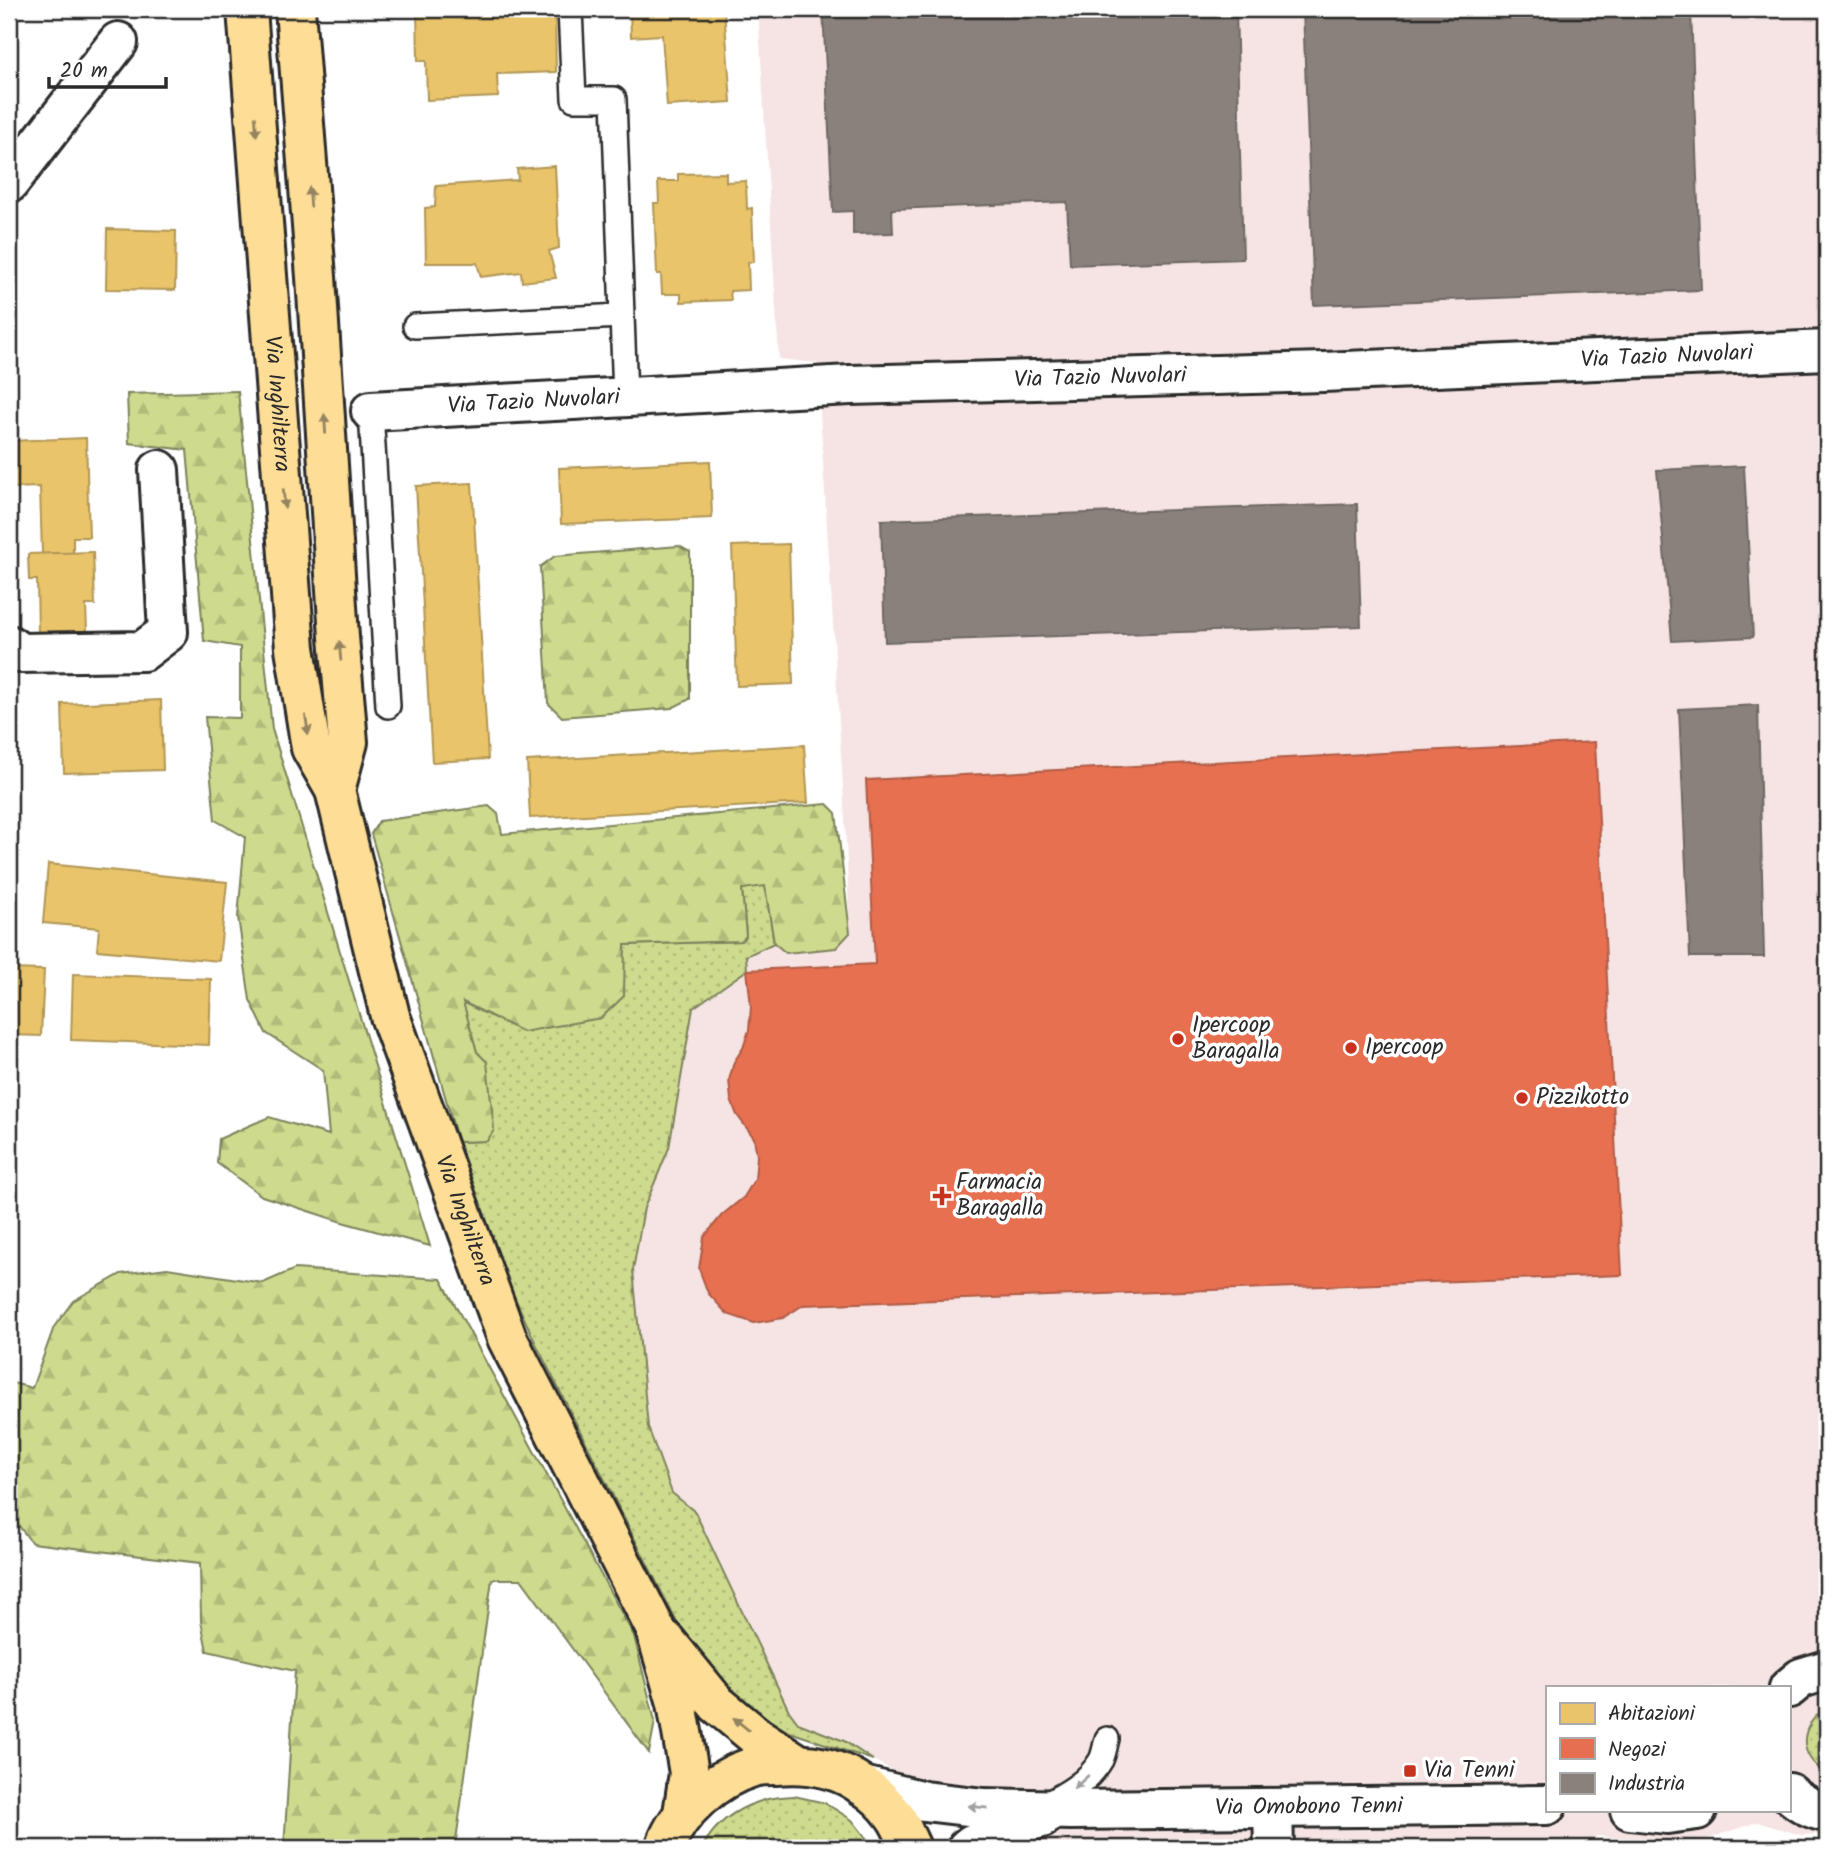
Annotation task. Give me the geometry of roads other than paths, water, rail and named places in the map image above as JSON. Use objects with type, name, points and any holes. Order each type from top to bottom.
[{"type":"main road","name":"Via Inghilterra","points":[[247,9],[295,648],[311,748],[335,790],[390,1016],[507,1338],[655,1628],[677,1703],[689,1773],[683,1814]]},
{"type":"main road","name":"Via Inghilterra","points":[[295,9],[316,277],[338,636],[348,742],[335,790]]},
{"type":"main road","name":"Via Inghilterra","points":[[655,1628],[717,1704],[757,1737],[797,1763]]},
{"type":"main road","name":"Via Inghilterra","points":[[665,1848],[683,1814],[715,1785],[754,1767],[797,1763],[820,1766],[843,1774],[863,1786],[894,1815],[911,1848]]},
{"type":"street","points":[[9,183],[118,42]]},
{"type":"street","name":"Via Tazio Nuvolari","points":[[371,411],[850,385],[1309,372],[1827,350]]},
{"type":"street","points":[[9,645],[20,653],[143,652],[168,632],[159,470]]},
{"type":"street","points":[[1790,1687],[1801,1678],[1825,1666]]},
{"type":"street","name":"Via Omobono Tenni","points":[[863,1786],[924,1801],[984,1808],[1054,1810],[1546,1805]]},
{"type":"street","points":[[1790,1794],[1799,1802],[1827,1812]]},
{"type":"street","points":[[1273,1808],[1274,1848]]},
{"type":"street","name":"Via Omobono Tenni","points":[[967,1848],[1054,1810]]},
{"type":"street","points":[[1648,1812],[1682,1812]]},
{"type":"lane","points":[[570,9],[574,99],[614,99],[625,396]]},
{"type":"lane","points":[[415,326],[622,316]]},
{"type":"lane","points":[[371,411],[388,706]]},
{"type":"lane","points":[[1054,1810],[1069,1793],[1087,1779],[1101,1760],[1107,1739]]},
{"type":"place","name":"Ipercoop Baragalla","points":[[1178,1039]]},
{"type":"place","name":"Ipercoop","points":[[1351,1048]]},
{"type":"place","name":"Pizzikotto","points":[[1522,1098]]},
{"type":"place","name":"Farmacia Baragalla","points":[[942,1196]]},
{"type":"place","name":"Via Tenni","points":[[1410,1771]]}]
